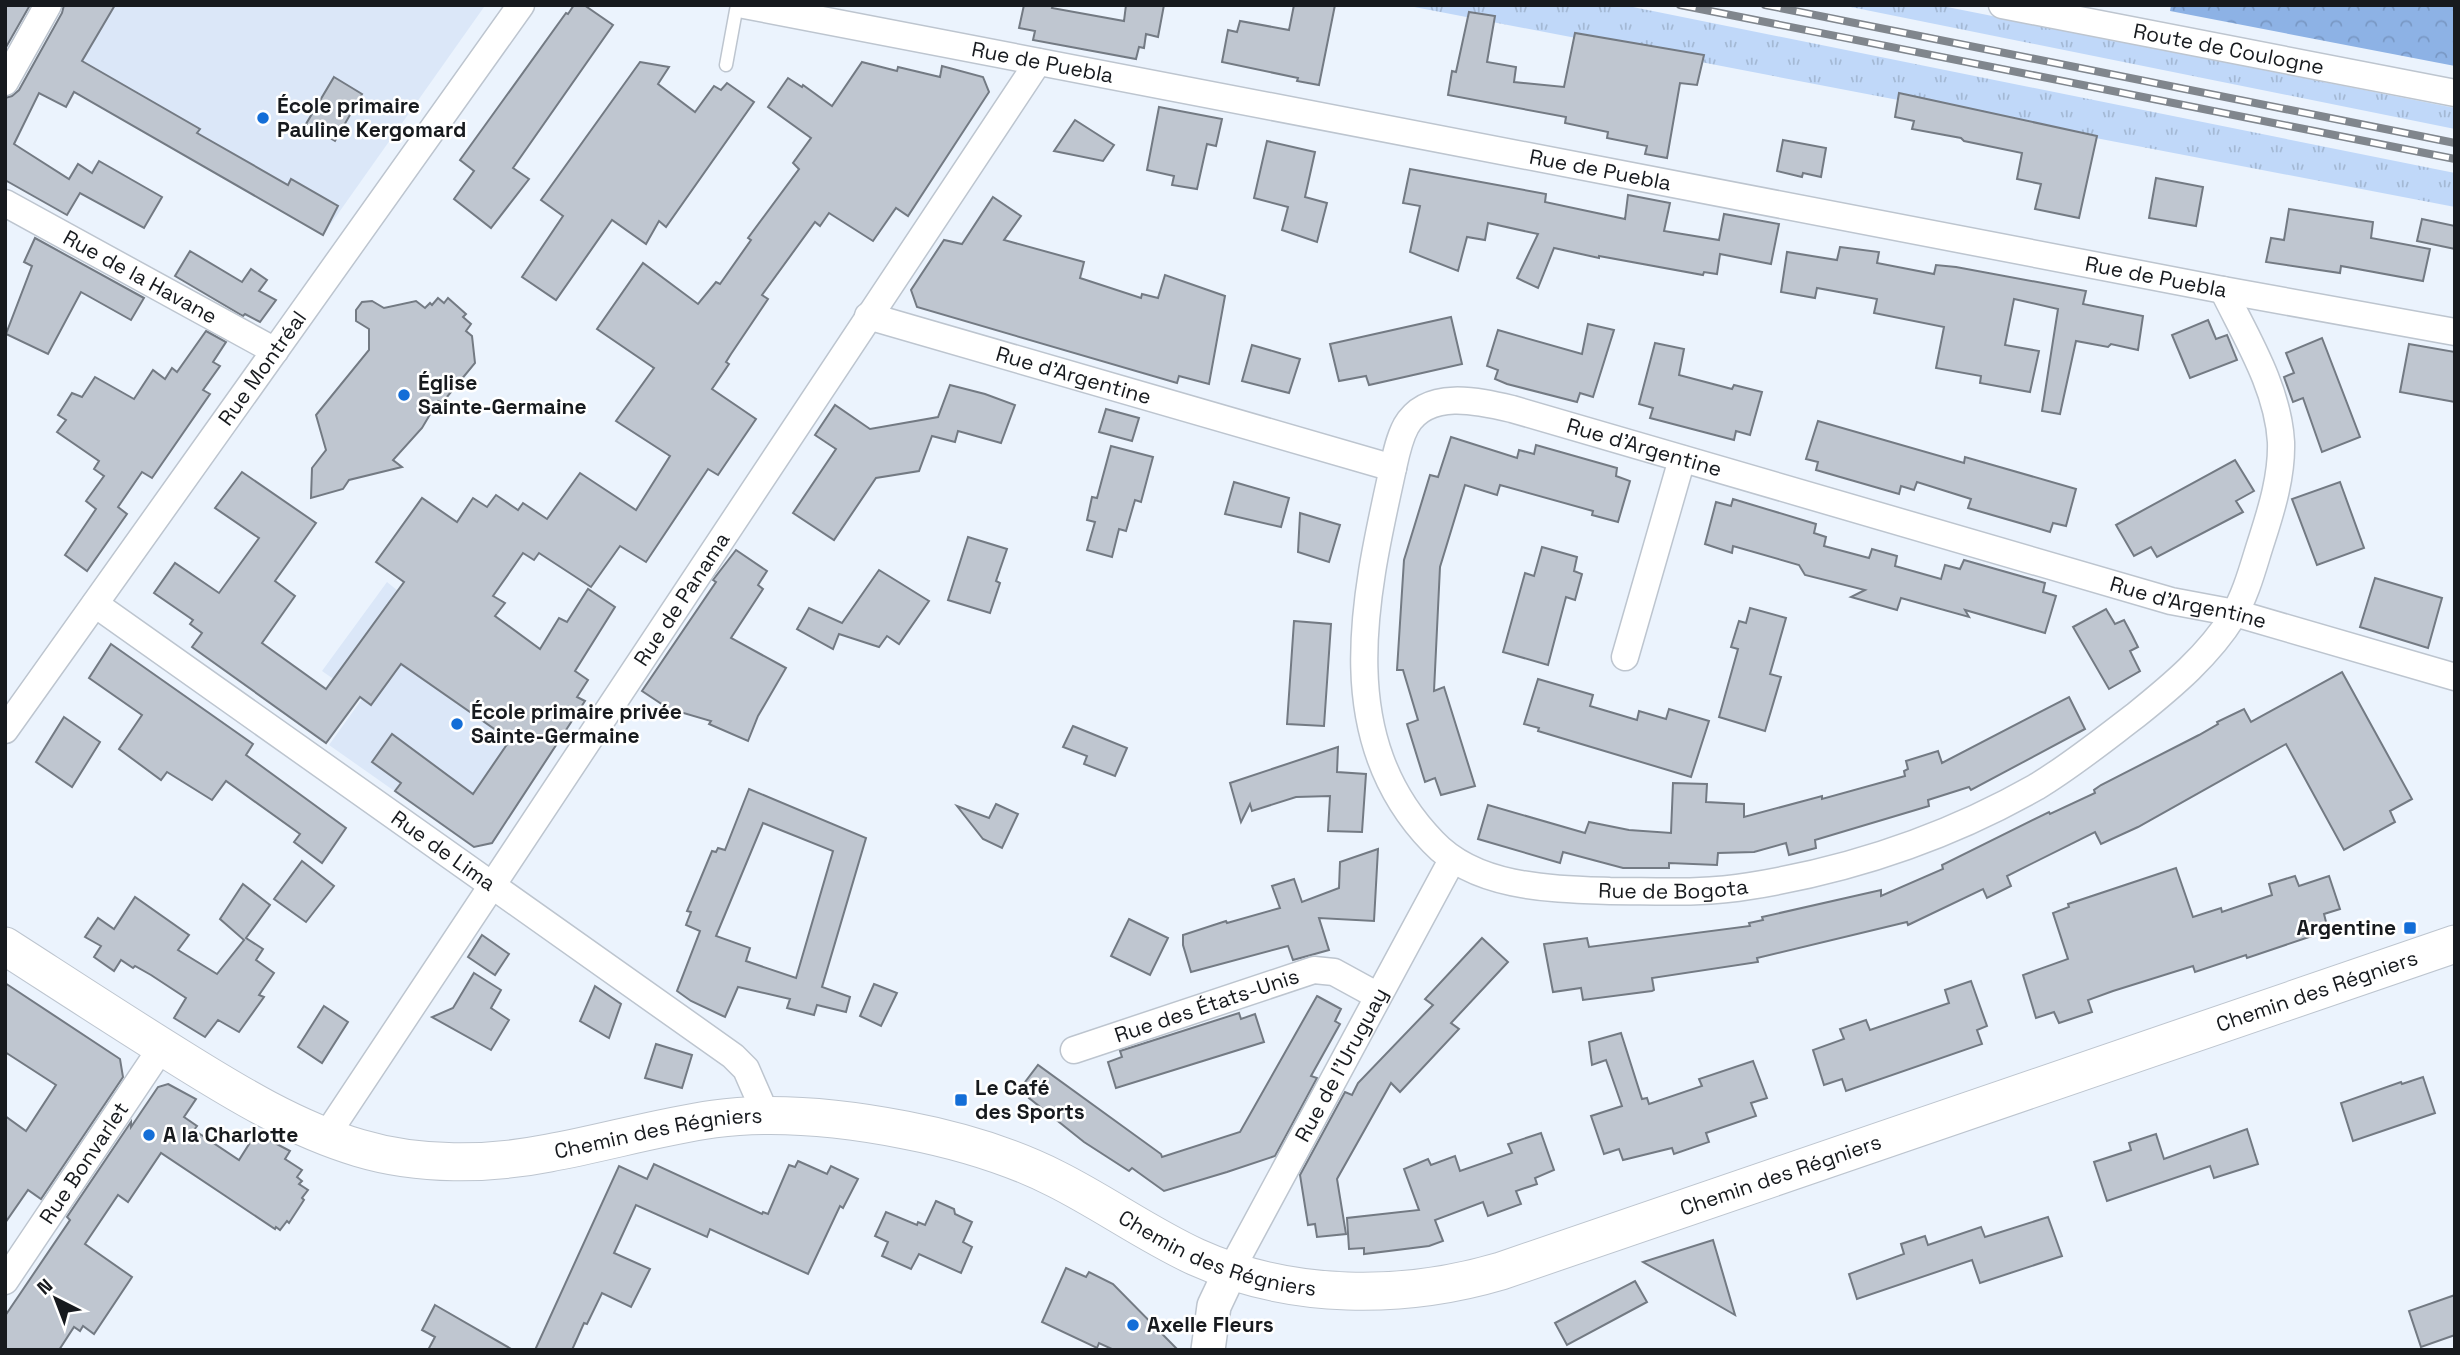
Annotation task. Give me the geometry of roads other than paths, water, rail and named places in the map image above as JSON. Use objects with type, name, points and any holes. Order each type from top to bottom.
[{"type":"main road","name":"Chemin des Régniers","points":[[5,946],[162,1047],[258,1104],[356,1147],[409,1158],[442,1161],[503,1160],[548,1154],[720,1118],[799,1117],[882,1126],[952,1140],[1038,1170],[1175,1247],[1231,1270],[1301,1286],[1354,1292],[1421,1289],[1471,1279],[2455,944]]},
{"type":"street","points":[[5,82],[48,5]]},
{"type":"street","name":"Rue Montréal","points":[[5,730],[521,5]]},
{"type":"street","name":"Rue de Puebla","points":[[744,5],[2223,290],[2455,332]]},
{"type":"street","name":"Route de Coulogne","points":[[2002,5],[2455,93]]},
{"type":"street","name":"Rue de Panama","points":[[326,1136],[1038,62]]},
{"type":"street","name":"Rue de la Havane","points":[[5,203],[275,351]]},
{"type":"street","name":"Rue de Bogota","points":[[1393,468],[1368,586],[1363,643],[1364,680],[1368,712],[1383,766],[1397,795],[1434,845],[1452,859],[1488,876],[1524,884],[1577,889],[1674,892],[1758,885],[1827,870],[1874,856],[1924,839],[1985,813],[2035,787],[2072,763],[2169,688],[2204,654],[2235,613],[2271,510],[2277,486],[2281,447],[2280,429],[2269,390],[2223,290]]},
{"type":"street","name":"Rue d'Argentine","points":[[868,316],[1393,468],[1406,426],[1416,414],[1428,406],[1450,401],[1482,403],[1512,409],[2171,601],[2235,613],[2455,677]]},
{"type":"street","points":[[1625,657],[1682,459]]},
{"type":"street","name":"Rue de Lima","points":[[95,604],[733,1056],[746,1069],[767,1117]]},
{"type":"street","name":"Rue de l'Uruguay","points":[[1231,1270],[1452,859]]},
{"type":"street","name":"Rue des États-Unis","points":[[1074,1050],[1314,970],[1334,972],[1378,996]]},
{"type":"street","name":"Rue Bonvarlet","points":[[5,1280],[162,1047]]},
{"type":"street","points":[[1208,1350],[1214,1306],[1231,1270]]},
{"type":"lane","points":[[726,65],[737,5]]},
{"type":"railway","points":[[1680,5],[2455,159]]},
{"type":"railway","points":[[1765,5],[2455,143]]},
{"type":"place","name":"École primaire Pauline Kergomard","points":[[263,118]]},
{"type":"place","name":"Église Sainte-Germaine","points":[[404,395]]},
{"type":"place","name":"École primaire privée Sainte-Germaine","points":[[457,724]]},
{"type":"place","name":"Argentine","points":[[2410,928]]},
{"type":"place","name":"Le Café des Sports","points":[[961,1100]]},
{"type":"place","name":"A la Charlotte","points":[[149,1135]]},
{"type":"place","name":"Axelle Fleurs","points":[[1133,1325]]}]
